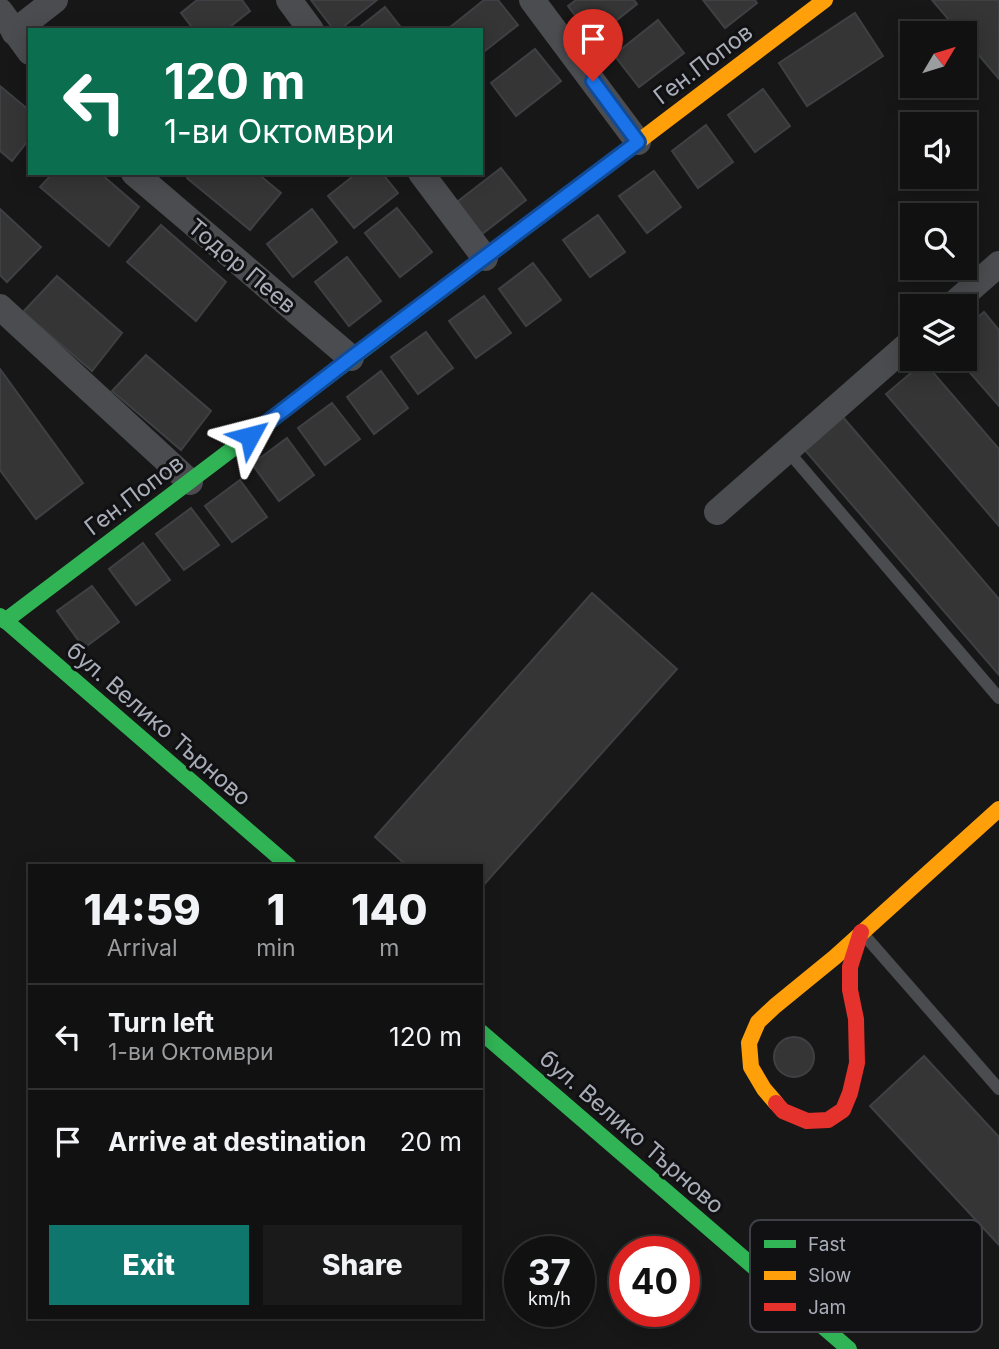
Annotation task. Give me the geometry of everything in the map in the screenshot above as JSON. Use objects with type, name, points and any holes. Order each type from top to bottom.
[{"type":"street","points":[[15,32],[55,0]]},
{"type":"street","points":[[289,0],[310,28]]},
{"type":"street","points":[[532,0],[638,142]]},
{"type":"street","name":"Ген.Попов","points":[[3,618],[190,482],[825,0]]},
{"type":"street","name":"Тодор Пеев","points":[[136,175],[351,358]]},
{"type":"street","points":[[423,175],[485,258]]},
{"type":"street","points":[[967,294],[996,273]]},
{"type":"street","points":[[0,307],[190,482]]},
{"type":"street","points":[[717,512],[900,351]]},
{"type":"street","name":"бул. Велико Търново","points":[[3,618],[287,864]]},
{"type":"street","points":[[861,932],[850,967],[850,989],[856,1019],[857,1063],[850,1093],[843,1110],[828,1120],[807,1121],[783,1111],[764,1089],[751,1067],[748,1043],[758,1022],[835,957],[861,932],[999,809]]},
{"type":"street","name":"бул. Велико Търново","points":[[483,1034],[750,1264]]},
{"type":"street","name":"бул. Велико Търново","points":[[829,1332],[849,1349]]},
{"type":"lane","points":[[787,450],[999,698]]},
{"type":"lane","points":[[861,932],[999,1089]]},
{"type":"building","points":[[197,0],[242,0],[250,11],[229,28],[192,28],[181,13]]},
{"type":"building","points":[[311,0],[377,0],[342,28],[332,28]]},
{"type":"building","points":[[484,0],[498,0],[518,25],[483,52],[483,28],[449,28]]},
{"type":"building","points":[[576,0],[634,0],[637,4],[593,39],[568,6]]},
{"type":"building","points":[[703,0],[755,0],[757,3],[725,28]]},
{"type":"building","points":[[932,0],[999,0],[999,79],[977,53],[977,21],[950,21]]},
{"type":"building","points":[[385,7],[401,28],[359,28]]},
{"type":"building","points":[[855,13],[883,56],[807,106],[779,63]]},
{"type":"building","points":[[658,20],[684,53],[639,87],[614,55]]},
{"type":"building","points":[[535,49],[561,81],[516,116],[491,83]]},
{"type":"building","points":[[0,86],[28,109],[28,141],[12,161],[0,151]]},
{"type":"building","points":[[763,89],[790,126],[755,152],[728,115]]},
{"type":"building","points":[[706,125],[733,162],[698,188],[672,151]]},
{"type":"building","points":[[501,168],[526,200],[482,234],[457,202]]},
{"type":"building","points":[[654,171],[681,207],[647,233],[619,196]]},
{"type":"building","points":[[51,175],[102,175],[139,207],[109,246],[40,187]]},
{"type":"building","points":[[189,175],[259,175],[281,193],[250,230],[187,178]]},
{"type":"building","points":[[354,175],[384,175],[398,193],[354,228],[328,196]]},
{"type":"building","points":[[397,208],[432,252],[400,277],[365,233]]},
{"type":"building","points":[[0,209],[41,247],[7,282],[0,275]]},
{"type":"building","points":[[312,209],[337,242],[293,277],[267,244]]},
{"type":"building","points":[[598,215],[625,252],[590,277],[563,240]]},
{"type":"building","points":[[161,225],[226,282],[196,321],[127,262]]},
{"type":"building","points":[[347,257],[381,301],[349,326],[315,282]]},
{"type":"building","points":[[533,263],[561,300],[526,326],[499,289]]},
{"type":"building","points":[[57,276],[122,333],[92,371],[23,312]]},
{"type":"building","points":[[484,296],[511,333],[476,358],[449,321]]},
{"type":"building","points":[[984,312],[999,330],[999,406],[968,371],[977,371],[977,318]]},
{"type":"building","points":[[426,332],[453,368],[418,394],[391,357]]},
{"type":"building","points":[[146,355],[211,411],[181,450],[112,391]]},
{"type":"building","points":[[0,369],[83,483],[36,519],[0,470]]},
{"type":"building","points":[[381,371],[408,408],[374,434],[347,397]]},
{"type":"building","points":[[913,371],[932,371],[999,449],[999,526],[886,394]]},
{"type":"building","points":[[332,403],[360,439],[325,465],[298,428]]},
{"type":"building","points":[[842,416],[999,599],[999,675],[804,449]]},
{"type":"building","points":[[287,438],[314,475],[279,501],[252,464]]},
{"type":"building","points":[[240,480],[267,517],[232,542],[205,506]]},
{"type":"building","points":[[191,508],[219,545],[184,570],[156,534]]},
{"type":"building","points":[[143,543],[170,580],[136,605],[109,569]]},
{"type":"building","points":[[92,586],[119,622],[84,648],[57,611]]},
{"type":"building","points":[[592,593],[677,669],[483,886],[483,864],[405,864],[375,837]]},
{"type":"building","points":[[794,1037],[808,1043],[814,1057],[808,1071],[794,1077],[780,1071],[774,1057],[780,1043]]},
{"type":"building","points":[[924,1056],[999,1137],[999,1245],[982,1227],[982,1220],[976,1220],[870,1106]]},
{"type":"traffic: fast","points":[[5,621],[564,198]]},
{"type":"traffic: fast","points":[[0,616],[287,864]]},
{"type":"traffic: fast","points":[[483,1034],[750,1264]]},
{"type":"traffic: fast","points":[[829,1332],[849,1349]]},
{"type":"traffic: slow","points":[[564,198],[825,0]]},
{"type":"traffic: slow","points":[[776,1103],[751,1067],[749,1043],[758,1022],[835,957],[999,809]]},
{"type":"traffic: jam","points":[[776,1103],[783,1111],[807,1121],[828,1120],[843,1110],[857,1063],[856,1019],[850,990],[850,967],[861,932]]},
{"type":"route","points":[[250,436],[638,142],[593,81]]}]
